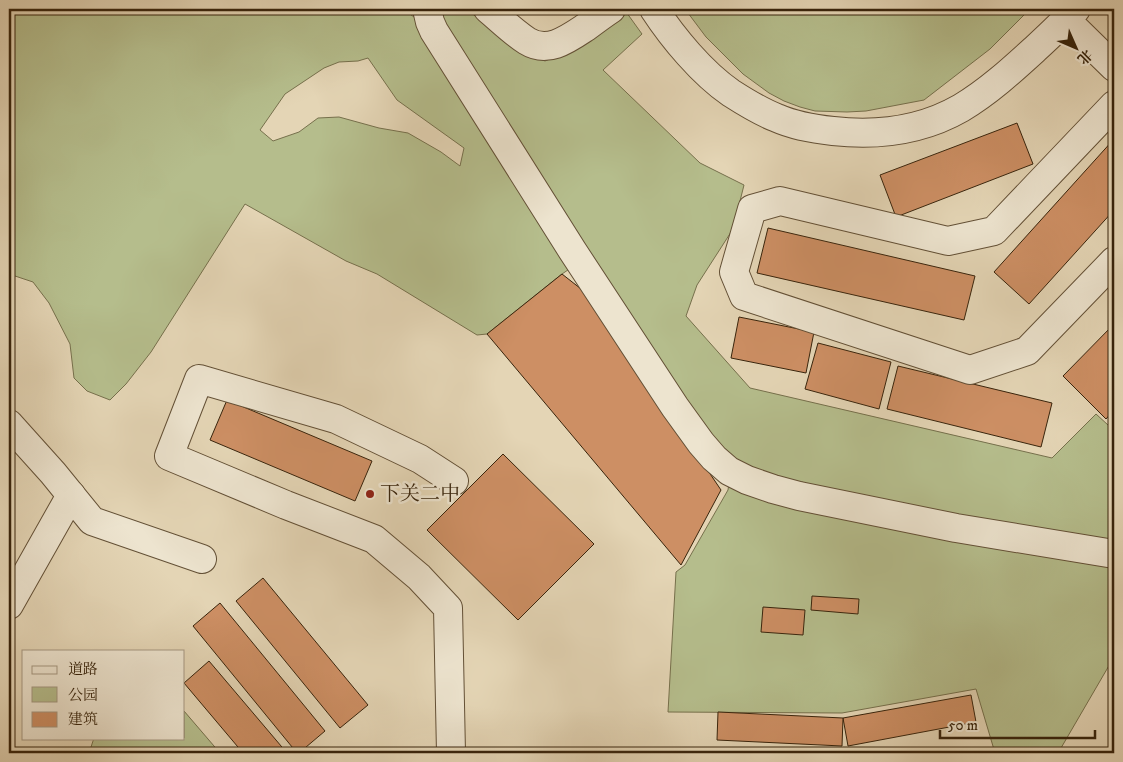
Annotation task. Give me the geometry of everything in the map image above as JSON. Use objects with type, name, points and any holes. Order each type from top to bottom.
[{"type":"street","points":[[427,9],[434,31],[572,250],[696,436],[714,458],[729,471],[772,489],[799,496],[956,528],[1114,554]]},
{"type":"street","points":[[488,9],[528,42],[543,46],[559,44],[611,9]]},
{"type":"street","points":[[654,9],[677,40],[701,67],[730,92],[777,118],[816,129],[857,134],[890,132],[926,124],[961,108],[979,96],[1011,71],[1071,14],[1114,67]]},
{"type":"street","points":[[1114,105],[994,231],[948,241],[780,201],[752,209],[734,272],[744,296],[970,370],[1027,351],[1114,261]]},
{"type":"street","points":[[451,753],[448,608],[419,577],[374,539],[286,506],[169,456],[199,379],[336,419],[420,459],[454,481]]},
{"type":"street","points":[[9,424],[92,521],[202,559]]},
{"type":"street","points":[[9,605],[71,495]]},
{"type":"green space","points":[[9,9],[403,9],[414,17],[428,9],[467,9],[511,47],[545,61],[559,55],[624,9],[642,34],[603,70],[700,163],[744,185],[733,229],[697,285],[686,316],[750,388],[1052,458],[1096,414],[1108,425],[1114,419],[1114,657],[1061,748],[1040,753],[995,753],[976,689],[842,713],[668,712],[676,572],[685,565],[728,490],[732,462],[711,445],[587,257],[562,274],[487,334],[477,335],[377,274],[346,261],[245,204],[151,352],[126,384],[110,400],[87,391],[74,378],[70,344],[49,303],[33,282],[9,274]],"holes":[[[368,58],[397,100],[464,148],[460,166],[441,152],[408,133],[379,128],[339,117],[318,118],[299,132],[273,141],[260,130],[285,94],[324,68],[339,62],[358,61]]]},
{"type":"green space","points":[[685,9],[1030,9],[990,49],[924,100],[866,111],[847,112],[815,111],[784,101],[769,93],[743,74],[706,37]]},
{"type":"green space","points":[[185,712],[220,753],[89,753],[93,740],[185,740]]},
{"type":"building","points":[[1017,123],[1033,164],[896,217],[880,175]]},
{"type":"building","points":[[1114,139],[1114,210],[1029,304],[994,272]]},
{"type":"building","points":[[768,228],[975,276],[964,320],[757,273]]},
{"type":"building","points":[[562,274],[590,296],[721,490],[681,565],[487,334]]},
{"type":"building","points":[[739,317],[814,332],[806,373],[731,358]]},
{"type":"building","points":[[1114,324],[1114,410],[1106,419],[1063,376]]},
{"type":"building","points":[[818,343],[891,362],[879,409],[805,389]]},
{"type":"building","points":[[898,366],[1052,403],[1041,447],[887,409]]},
{"type":"building","points":[[227,400],[372,461],[355,501],[210,440]]},
{"type":"building","points":[[503,454],[594,544],[518,620],[427,530]]},
{"type":"building","points":[[263,578],[368,705],[340,728],[236,601]]},
{"type":"building","points":[[812,596],[859,599],[858,614],[811,610]]},
{"type":"building","points":[[220,603],[325,731],[299,753],[297,753],[193,626]]},
{"type":"building","points":[[763,607],[805,610],[803,635],[761,632]]},
{"type":"building","points":[[209,661],[287,753],[243,753],[185,682]]},
{"type":"building","points":[[971,695],[976,722],[848,746],[843,718]]},
{"type":"building","points":[[718,712],[843,718],[842,746],[717,740]]},
{"type":"place","name":"下关二中","points":[[370,494]]}]
